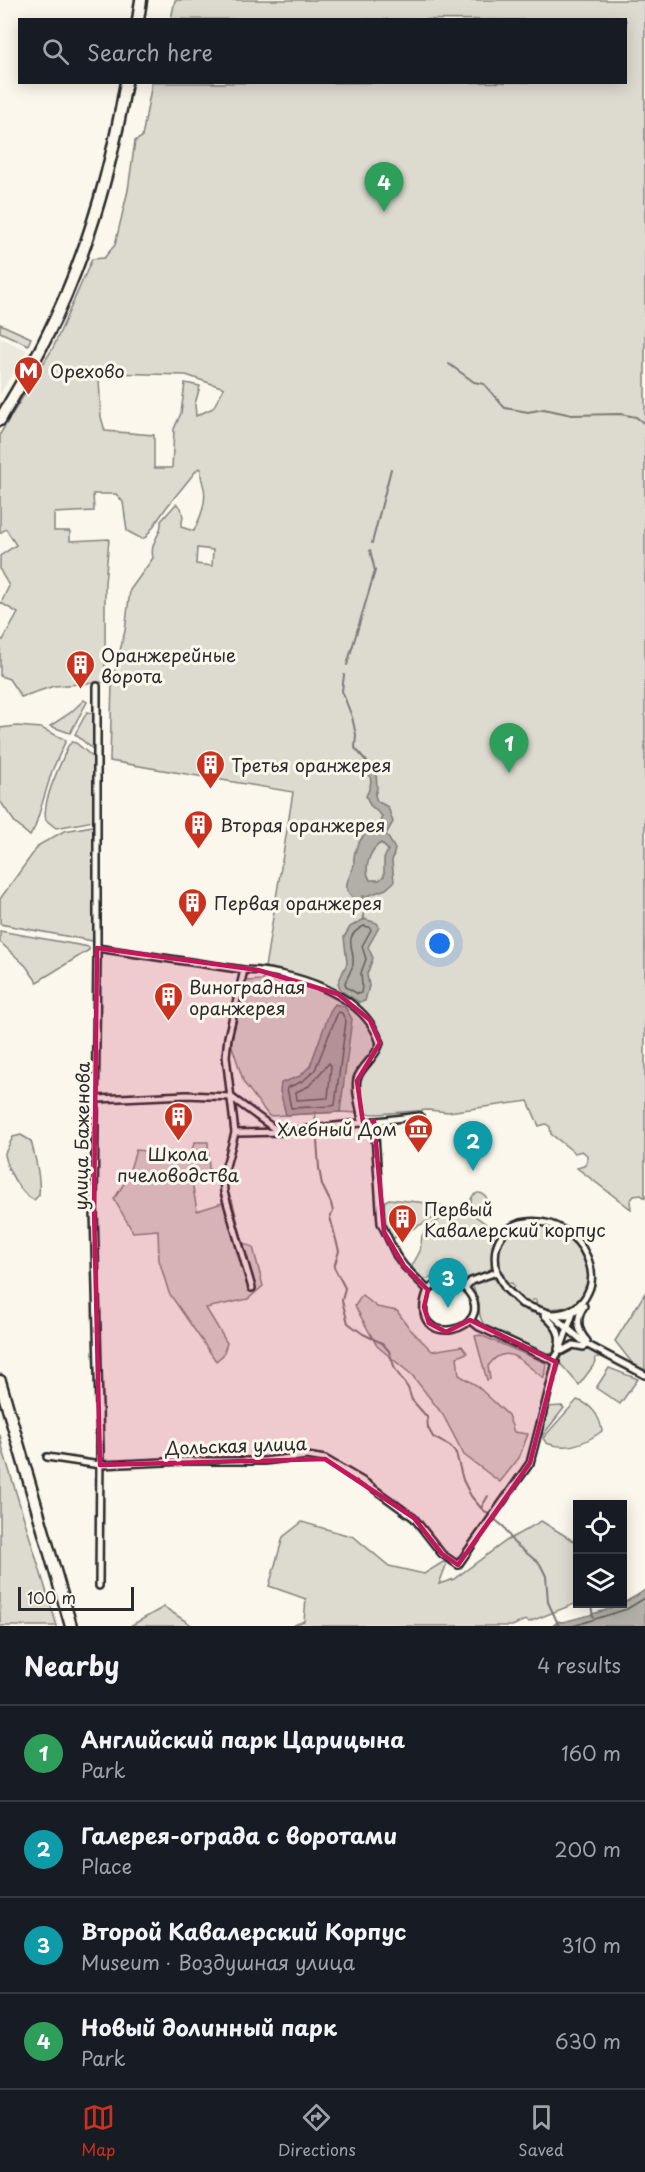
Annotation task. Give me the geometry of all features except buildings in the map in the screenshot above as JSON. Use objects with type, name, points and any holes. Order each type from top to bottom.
[{"type":"main road","points":[[138,18],[141,0]]},
{"type":"main road","points":[[0,420],[46,339],[81,258],[91,230],[115,139],[126,84]]},
{"type":"main road","points":[[0,1381],[71,1626]]},
{"type":"street","name":"улица Баженова","points":[[97,686],[97,1099],[94,1209],[100,1465],[99,1586]]},
{"type":"street","points":[[97,948],[244,970],[258,970],[310,982],[338,994],[370,1020],[380,1043],[377,1053],[360,1073],[357,1081],[362,1122]]},
{"type":"street","points":[[244,970],[226,1056],[235,1132],[223,1177],[224,1192],[252,1288]]},
{"type":"street","points":[[97,1099],[187,1095],[231,1097],[272,1127],[283,1132]]},
{"type":"street","points":[[235,1132],[283,1132],[420,1116]]},
{"type":"street","points":[[374,1121],[381,1223],[400,1260],[428,1290]]},
{"type":"street","points":[[470,1320],[479,1327],[553,1360],[560,1350],[568,1328],[574,1311],[587,1296],[591,1286],[592,1268],[585,1252],[578,1241],[563,1228],[532,1222],[514,1225],[508,1229],[497,1244],[495,1251],[497,1272],[505,1288],[512,1297],[534,1310],[552,1315],[568,1328],[586,1344],[645,1375]]},
{"type":"street","points":[[465,1288],[471,1281],[497,1272]]},
{"type":"street","points":[[442,1282],[465,1288],[474,1305],[470,1320],[457,1329],[446,1332],[437,1329],[429,1323],[424,1307],[428,1290],[442,1282]]},
{"type":"street","points":[[560,1350],[558,1349],[560,1336],[558,1330],[544,1315],[574,1311],[584,1306],[579,1315],[579,1324],[580,1331],[587,1341],[586,1344]]},
{"type":"street","points":[[560,1350],[562,1352],[573,1345],[584,1347],[586,1344]]},
{"type":"street","name":"Дольская улица","points":[[47,1457],[100,1465],[186,1461],[264,1461],[307,1456],[325,1459],[366,1483],[414,1518],[446,1557],[458,1565],[530,1463],[556,1362],[553,1360]]},
{"type":"highlighted area","points":[[97,948],[258,970],[338,994],[370,1020],[380,1043],[357,1081],[363,1122],[374,1121],[384,1232],[404,1266],[428,1290],[424,1307],[429,1323],[446,1332],[470,1320],[556,1362],[530,1463],[458,1565],[442,1554],[414,1518],[325,1459],[100,1465],[94,1209]]},
{"type":"shaded area","points":[[175,0],[645,0],[645,1198],[641,1195],[634,1196],[630,1201],[631,1209],[577,1168],[584,1166],[587,1162],[587,1155],[582,1151],[575,1153],[551,1134],[550,1127],[546,1124],[539,1126],[528,1101],[448,1112],[428,1110],[377,1114],[340,1112],[269,1116],[244,1083],[231,1043],[247,981],[263,980],[293,792],[110,761],[112,682],[125,631],[130,590],[153,558],[154,542],[160,530],[161,521],[176,504],[181,508],[183,517],[181,527],[194,531],[205,499],[201,469],[195,472],[146,537],[142,539],[127,531],[123,502],[116,494],[93,494],[94,511],[54,513],[54,531],[70,531],[70,541],[109,539],[105,583],[105,682],[54,686],[21,697],[9,679],[0,676],[0,639],[3,640],[18,613],[1,603],[9,586],[0,570],[0,556],[16,545],[6,529],[0,533],[0,434],[53,348],[92,259],[104,258],[115,245],[128,190],[135,141],[142,137],[152,84],[627,84],[627,18],[171,18]],"holes":[[[108,373],[186,375],[224,388],[213,408],[196,416],[195,404],[200,386],[185,383],[181,413],[174,429],[172,468],[154,468],[154,435],[105,431],[101,417],[99,379]],[[197,548],[213,550],[212,566],[196,564]]]},
{"type":"shaded area","points":[[0,324],[31,338],[28,345],[0,332]]},
{"type":"shaded area","points":[[0,338],[27,350],[0,394]]},
{"type":"shaded area","points":[[84,700],[87,702],[70,733],[50,726],[70,713]]},
{"type":"shaded area","points":[[87,712],[93,713],[94,750],[75,734]]},
{"type":"shaded area","points":[[17,726],[41,728],[66,740],[52,771],[35,827],[30,836],[16,824],[0,801],[0,728]]},
{"type":"shaded area","points":[[72,742],[94,758],[94,821],[56,828],[46,820],[46,803],[68,746]]},
{"type":"shaded area","points":[[93,826],[93,941],[0,924],[0,899],[39,845],[64,831]]},
{"type":"shaded area","points":[[0,931],[89,947],[89,950],[37,982],[26,966],[0,942]]},
{"type":"shaded area","points":[[21,1135],[31,1141],[37,1168],[39,1195],[34,1200],[15,1180],[4,1155],[13,1137]]},
{"type":"shaded area","points":[[195,1142],[208,1142],[209,1170],[192,1182],[197,1211],[232,1200],[243,1243],[253,1247],[263,1286],[248,1299],[206,1308],[227,1343],[223,1355],[216,1361],[169,1293],[159,1260],[158,1230],[133,1232],[114,1199],[127,1179],[136,1150],[154,1152],[165,1159],[186,1162]]},
{"type":"shaded area","points":[[476,1193],[482,1193],[487,1201],[485,1207],[476,1209],[471,1204],[471,1198]]},
{"type":"shaded area","points":[[389,1199],[437,1204],[443,1206],[444,1210],[442,1214],[392,1239],[383,1215],[385,1201]]},
{"type":"shaded area","points":[[459,1212],[474,1215],[490,1227],[494,1236],[491,1268],[473,1278],[440,1276],[421,1280],[412,1266],[420,1251],[422,1236],[426,1228],[444,1217]]},
{"type":"shaded area","points":[[522,1226],[546,1227],[563,1234],[576,1246],[585,1260],[588,1276],[586,1290],[577,1301],[561,1308],[537,1307],[536,1300],[532,1300],[530,1305],[511,1290],[514,1286],[512,1283],[506,1284],[499,1266],[499,1250],[506,1237]]},
{"type":"shaded area","points":[[487,1277],[495,1279],[513,1302],[529,1312],[544,1315],[558,1330],[558,1349],[551,1354],[542,1353],[484,1325],[473,1286],[477,1280]]},
{"type":"shaded area","points":[[645,1293],[645,1375],[636,1368],[615,1341]]},
{"type":"shaded area","points":[[362,1295],[377,1307],[397,1311],[410,1329],[432,1351],[462,1346],[467,1353],[457,1357],[459,1375],[476,1385],[508,1415],[514,1432],[528,1434],[519,1458],[500,1482],[464,1455],[443,1415],[412,1375],[377,1346],[355,1306]]},
{"type":"shaded area","points":[[480,1335],[546,1363],[544,1378],[517,1357],[503,1355],[495,1358],[488,1366],[490,1379],[487,1380],[475,1336]]},
{"type":"shaded area","points":[[567,1347],[584,1347],[600,1357],[595,1358],[596,1362],[579,1385],[559,1362],[560,1355]]},
{"type":"shaded area","points":[[609,1368],[638,1379],[620,1404],[596,1388]]},
{"type":"shaded area","points":[[577,1400],[587,1404],[594,1411],[602,1431],[589,1439],[568,1446],[546,1443],[543,1438]]},
{"type":"shaded area","points":[[562,1406],[564,1408],[542,1436],[539,1435],[546,1407]]},
{"type":"shaded area","points":[[0,1435],[3,1450],[57,1626],[0,1626]]},
{"type":"shaded area","points":[[541,1521],[573,1541],[573,1605],[529,1622],[525,1620],[512,1626],[292,1626],[304,1621],[306,1599],[269,1586],[283,1537],[302,1522],[354,1537],[389,1566],[424,1574],[443,1562],[447,1563],[439,1584],[454,1579],[506,1541]]},
{"type":"shaded area","points":[[164,1607],[193,1626],[130,1626]]},
{"type":"water","points":[[366,761],[376,769],[375,795],[377,801],[388,807],[393,822],[386,834],[395,849],[392,861],[394,882],[386,889],[356,900],[347,888],[354,866],[355,852],[363,836],[377,826],[382,816],[370,805],[366,796],[371,781]],"holes":[[[381,843],[388,850],[384,859],[384,876],[379,880],[370,880],[367,870],[371,854]]]},
{"type":"water","points":[[364,919],[377,923],[379,927],[368,947],[373,958],[367,974],[369,986],[365,1001],[359,1002],[341,991],[338,983],[347,963],[344,937],[350,927]]},
{"type":"water","points":[[335,1004],[345,1007],[352,1019],[340,1112],[286,1115],[280,1091],[281,1083],[300,1076],[310,1066],[330,1011]]},
{"type":"water","points":[[645,1590],[645,1626],[553,1626],[558,1621],[584,1617],[610,1608],[627,1608],[627,1600]]},
{"type":"waterway","points":[[449,364],[474,382],[484,384],[505,408],[528,412],[544,409],[572,415],[620,414],[636,417],[645,424]]},
{"type":"waterway","points":[[372,543],[391,469]]},
{"type":"waterway","points":[[347,665],[375,571],[370,550]]},
{"type":"waterway","points":[[344,675],[342,691],[352,717],[356,735],[355,748],[368,763]]},
{"type":"waterway","points":[[363,896],[364,920]]},
{"type":"waterway","points":[[315,1112],[319,1168],[322,1185],[331,1203],[333,1212],[330,1217],[339,1251],[334,1267],[345,1288],[342,1301],[348,1323],[363,1334],[382,1343],[389,1351],[395,1369],[408,1388],[412,1400],[427,1417],[428,1428],[433,1437],[450,1446],[456,1453],[463,1480],[471,1496],[481,1508],[504,1527],[513,1542],[540,1564],[546,1576],[548,1602],[559,1626]]},
{"type":"waterway","points":[[481,1508],[488,1496]]},
{"type":"waterway","points":[[592,1608],[593,1617]]},
{"type":"place","name":"Новый долинный парк","points":[[384,212]]},
{"type":"place","name":"Орехово","points":[[29,396]]},
{"type":"place","name":"Оранжерейные ворота","points":[[80,690]]},
{"type":"place","name":"Английский парк Царицына","points":[[509,773]]},
{"type":"place","name":"Третья оранжерея","points":[[210,790]]},
{"type":"place","name":"Вторая оранжерея","points":[[199,850]]},
{"type":"place","name":"Первая оранжерея","points":[[193,928]]},
{"type":"place","name":"Виноградная оранжерея","points":[[168,1022]]},
{"type":"place","name":"Школа пчеловодства","points":[[178,1142]]},
{"type":"place","name":"Хлебный Дом","points":[[418,1154]]},
{"type":"place","name":"Галерея-ограда с воротами","points":[[473,1171]]},
{"type":"place","name":"Первый Кавалерский корпус","points":[[403,1244]]},
{"type":"place","name":"Второй Кавалерский Корпус","points":[[448,1308]]}]
